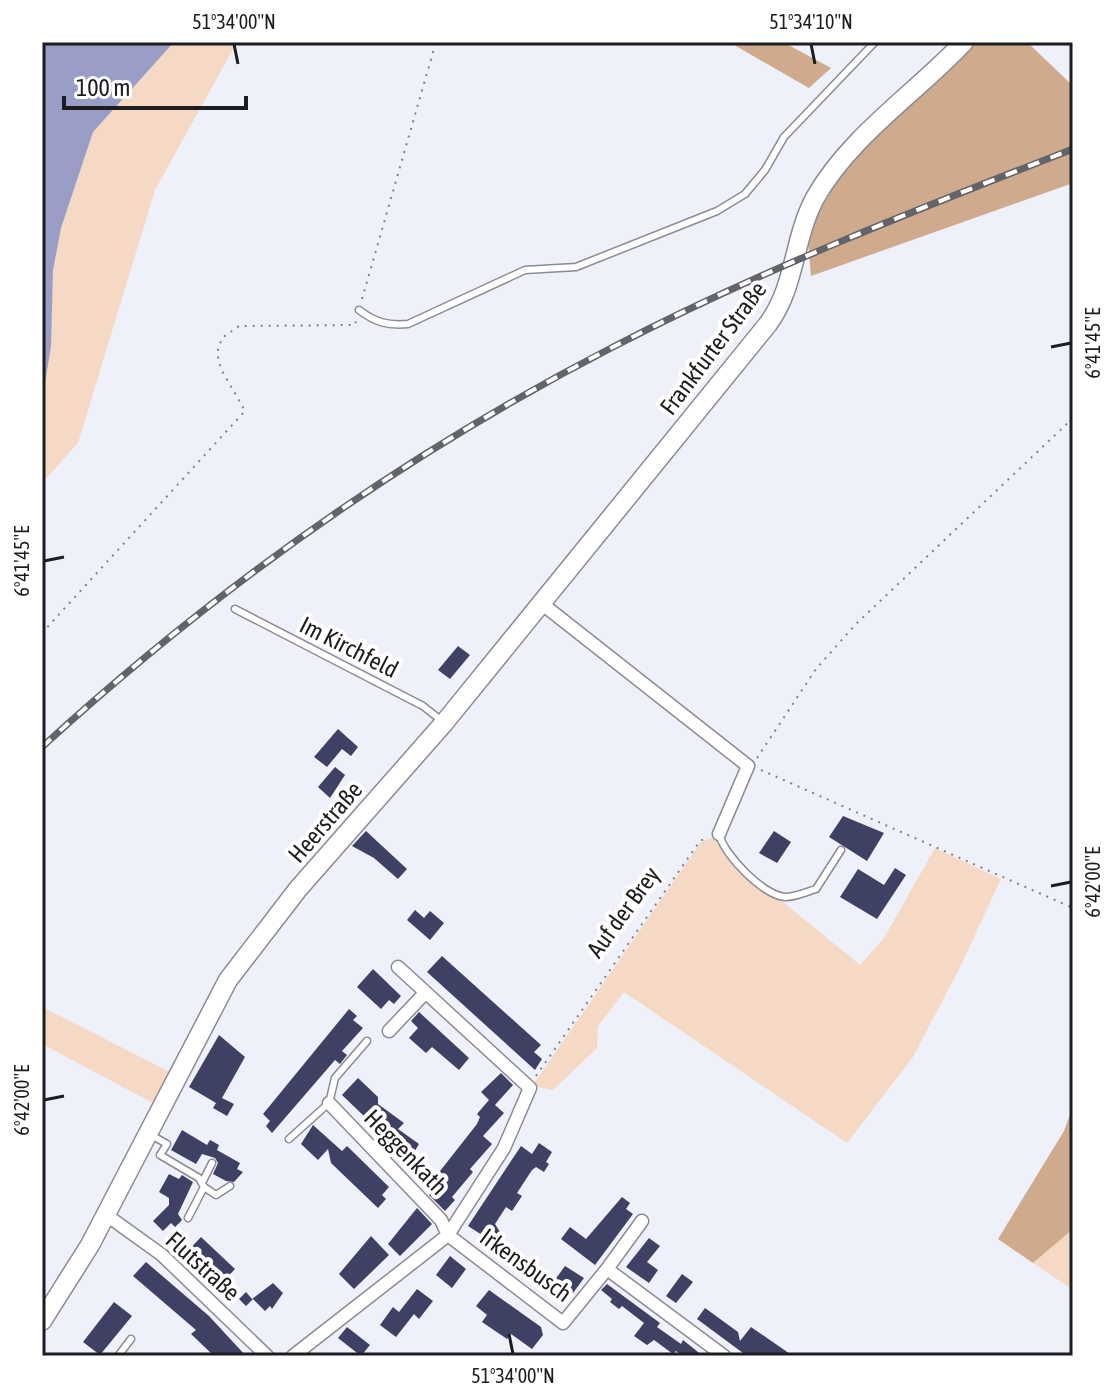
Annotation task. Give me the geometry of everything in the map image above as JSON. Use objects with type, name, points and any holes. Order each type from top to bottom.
[{"type":"main road","name":"Frankfurter Straße","points":[[541,603],[778,310],[789,286],[804,223],[835,170],[964,42]]},
{"type":"main road","name":"Heerstraße","points":[[42,1321],[90,1245],[228,980],[298,889],[444,723],[541,603]]},
{"type":"street","points":[[541,603],[748,766],[742,788],[719,834]]},
{"type":"street","points":[[293,1356],[448,1235],[504,1148],[530,1088],[398,967]]},
{"type":"street","points":[[389,1031],[425,993]]},
{"type":"street","name":"Heggenkath","points":[[329,1103],[441,1220],[448,1235]]},
{"type":"street","name":"Flutstraße","points":[[105,1214],[162,1255],[267,1356]]},
{"type":"street","name":"Irkensbusch","points":[[448,1235],[563,1323],[642,1221]]},
{"type":"street","name":"Irkensbusch","points":[[607,1269],[724,1356]]},
{"type":"lane","points":[[359,310],[372,320],[390,326],[408,324],[525,270],[576,267],[717,211],[745,194],[765,170],[784,137],[875,42]]},
{"type":"lane","name":"Im Kirchfeld","points":[[235,609],[423,706],[444,723]]},
{"type":"lane","points":[[719,834],[723,849],[734,861],[770,892],[783,897],[816,889],[841,850]]},
{"type":"lane","points":[[289,1139],[329,1103],[335,1078],[367,1041]]},
{"type":"lane","points":[[148,1133],[167,1144],[160,1155],[216,1195],[230,1186]]},
{"type":"lane","points":[[188,1218],[212,1163]]},
{"type":"lane","points":[[118,1356],[131,1339]]},
{"type":"path","points":[[42,633],[245,411],[221,369],[217,353],[222,338],[239,326],[355,325],[436,42]]},
{"type":"path","points":[[1073,418],[856,624],[816,669],[759,756],[748,766],[1073,908]]},
{"type":"path","name":"Auf der Brey","points":[[530,1088],[576,1015],[700,841],[719,834]]},
{"type":"shaded area","points":[[42,42],[237,42],[155,190],[78,443],[42,483]]},
{"type":"shaded area","points":[[729,42],[783,42],[831,68],[809,88]]},
{"type":"shaded area","points":[[972,42],[1027,42],[1073,86],[1073,183],[811,276],[807,230],[857,150]]},
{"type":"shaded area","points":[[718,836],[720,848],[733,861],[860,965],[884,938],[935,848],[1001,879],[913,1057],[847,1143],[624,992],[598,1026],[597,1048],[553,1090],[538,1087],[535,1082],[701,842]]},
{"type":"shaded area","points":[[42,1007],[170,1072],[153,1103],[42,1044]]},
{"type":"shaded area","points":[[1073,1106],[1073,1229],[1033,1263],[998,1239],[1064,1131]]},
{"type":"shaded area","points":[[1073,1229],[1073,1290],[1033,1263]]},
{"type":"water","points":[[42,42],[174,42],[93,132],[61,228],[53,270],[51,346],[42,402]]},
{"type":"building","points":[[458,646],[470,655],[450,679],[438,670]]},
{"type":"building","points":[[338,729],[358,747],[351,756],[342,749],[327,767],[314,757]]},
{"type":"building","points":[[335,767],[345,775],[330,798],[318,787]]},
{"type":"building","points":[[843,816],[884,833],[867,861],[829,837]]},
{"type":"building","points":[[366,831],[407,869],[398,879],[374,858],[352,846]]},
{"type":"building","points":[[774,831],[791,842],[777,863],[759,853]]},
{"type":"building","points":[[895,868],[906,875],[877,919],[840,897],[858,869],[884,885]]},
{"type":"building","points":[[415,910],[424,918],[430,911],[444,923],[430,940],[407,920]]},
{"type":"building","points":[[442,956],[541,1045],[534,1052],[542,1059],[535,1070],[427,972]]},
{"type":"building","points":[[373,969],[401,996],[394,1004],[389,1000],[381,1009],[357,987]]},
{"type":"building","points":[[349,1009],[357,1016],[353,1020],[363,1028],[342,1051],[347,1055],[340,1064],[335,1060],[272,1133],[266,1126],[270,1121],[263,1114]]},
{"type":"building","points":[[419,1012],[469,1058],[459,1070],[432,1047],[426,1053],[409,1038],[418,1028],[411,1021]]},
{"type":"building","points":[[219,1035],[245,1057],[222,1098],[234,1104],[227,1116],[213,1108],[216,1103],[189,1087]]},
{"type":"building","points":[[501,1073],[513,1085],[495,1105],[504,1113],[483,1136],[492,1144],[470,1169],[473,1172],[452,1197],[455,1200],[445,1211],[429,1195],[438,1185],[433,1180],[477,1124],[480,1117],[477,1114],[489,1100],[481,1092]]},
{"type":"building","points":[[358,1078],[378,1097],[378,1104],[404,1123],[398,1129],[419,1144],[413,1154],[408,1149],[400,1157],[361,1121],[365,1117],[342,1095]]},
{"type":"building","points":[[313,1125],[342,1151],[347,1146],[389,1187],[382,1195],[386,1199],[378,1208],[331,1163],[328,1149],[318,1160],[301,1144]]},
{"type":"building","points":[[182,1130],[207,1145],[210,1140],[219,1145],[217,1150],[240,1163],[237,1169],[243,1172],[234,1182],[226,1181],[213,1174],[218,1163],[215,1158],[202,1154],[196,1164],[171,1150]]},
{"type":"building","points":[[539,1143],[552,1152],[546,1162],[549,1164],[544,1172],[536,1167],[532,1170],[517,1193],[522,1196],[512,1211],[506,1207],[495,1224],[500,1232],[493,1242],[468,1226],[521,1146],[532,1154]]},
{"type":"building","points":[[169,1174],[179,1179],[182,1175],[193,1182],[178,1214],[182,1220],[175,1227],[171,1223],[163,1231],[153,1221],[169,1205],[169,1198],[159,1192]]},
{"type":"building","points":[[622,1197],[630,1203],[626,1209],[633,1214],[595,1265],[561,1239],[570,1227],[586,1239]]},
{"type":"building","points":[[417,1208],[432,1224],[400,1256],[388,1244]]},
{"type":"building","points":[[371,1236],[389,1255],[354,1289],[339,1274]]},
{"type":"building","points":[[201,1237],[235,1269],[217,1288],[183,1256]]},
{"type":"building","points":[[649,1238],[660,1246],[647,1262],[658,1270],[649,1283],[626,1267]]},
{"type":"building","points":[[450,1256],[466,1269],[452,1288],[436,1275]]},
{"type":"building","points":[[146,1262],[209,1316],[246,1356],[214,1356],[191,1334],[196,1330],[133,1276]]},
{"type":"building","points":[[565,1266],[584,1278],[565,1304],[549,1288]]},
{"type":"building","points":[[682,1274],[693,1282],[676,1303],[666,1296]]},
{"type":"building","points":[[273,1283],[283,1293],[272,1309],[270,1306],[265,1311],[253,1299],[246,1306],[239,1299],[246,1292],[252,1299]]},
{"type":"building","points":[[607,1284],[660,1323],[657,1327],[681,1344],[683,1340],[703,1356],[683,1356],[676,1351],[673,1354],[654,1340],[647,1345],[634,1336],[644,1323],[622,1306],[619,1309],[610,1302],[612,1299],[601,1290]]},
{"type":"building","points":[[417,1289],[433,1301],[419,1319],[414,1314],[396,1337],[380,1325],[393,1307],[399,1312]]},
{"type":"building","points":[[489,1290],[541,1327],[543,1335],[532,1349],[511,1334],[507,1339],[482,1322],[487,1315],[476,1306]]},
{"type":"building","points":[[114,1302],[132,1316],[100,1355],[83,1342]]},
{"type":"building","points":[[705,1308],[738,1332],[740,1341],[751,1327],[793,1356],[747,1356],[697,1319]]},
{"type":"building","points":[[347,1327],[370,1345],[361,1356],[338,1338]]},
{"type":"railway","points":[[42,747],[175,633],[244,579],[314,528],[460,432],[613,347],[726,292],[898,218],[1073,149]]}]
